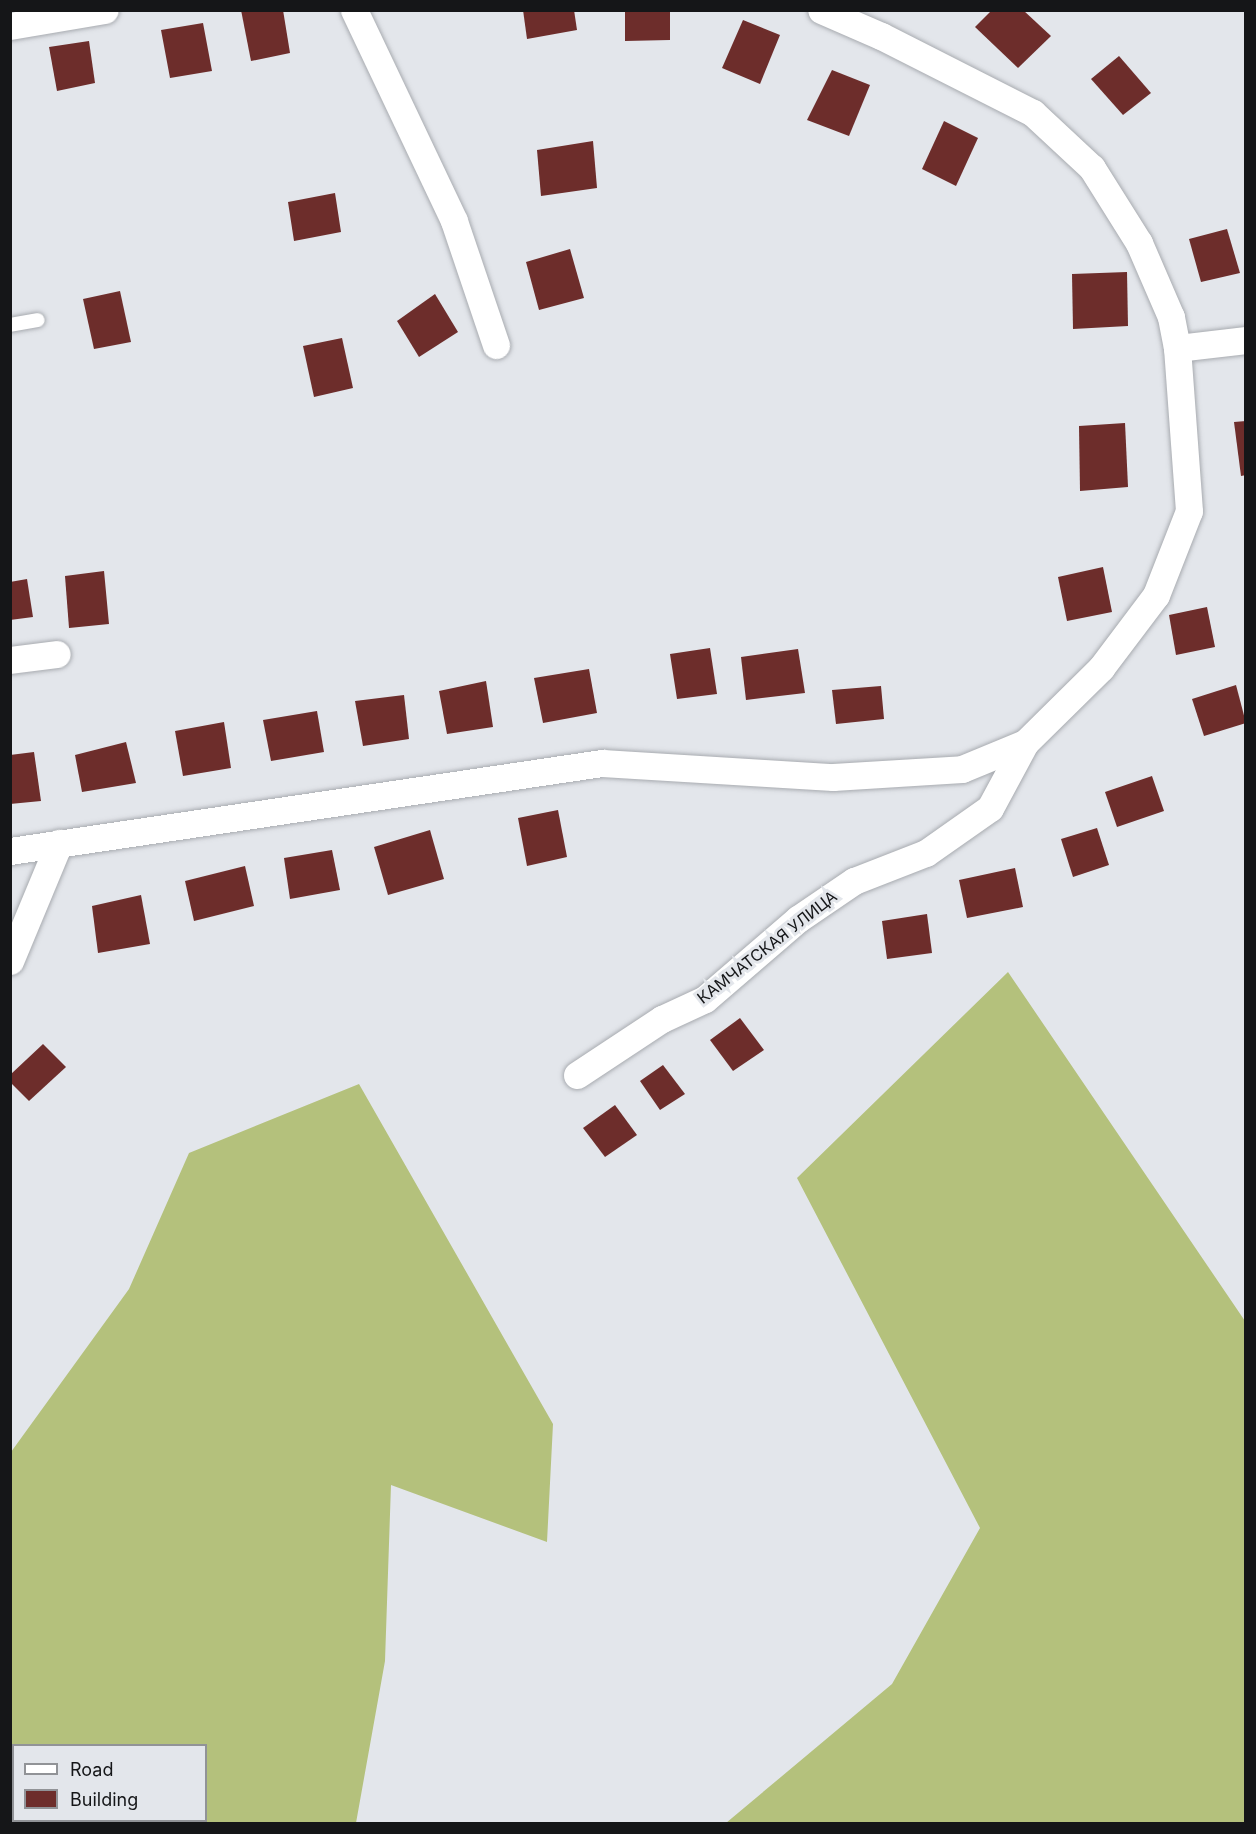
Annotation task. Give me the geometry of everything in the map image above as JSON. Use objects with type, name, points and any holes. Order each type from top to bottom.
[{"type":"street","points":[[10,26],[105,10]]},
{"type":"street","points":[[354,10],[454,220],[496,345]]},
{"type":"street","points":[[10,851],[602,763],[833,777],[962,769],[1025,743],[1101,668],[1156,595],[1189,511],[1177,348],[1171,317],[1139,243],[1083,160],[1033,113],[881,36],[821,10]]},
{"type":"street","points":[[1177,348],[1245,340]]},
{"type":"street","points":[[10,660],[57,654]]},
{"type":"street","name":"КАМЧАТСКАЯ УЛИЦА","points":[[577,1076],[662,1019],[705,999],[798,919],[854,881],[926,853],[990,808],[1025,743]]},
{"type":"street","points":[[10,961],[59,843]]},
{"type":"lane","points":[[10,325],[38,320]]},
{"type":"green space","points":[[1008,972],[1245,1321],[1245,1823],[726,1823],[892,1684],[980,1528],[797,1178]]},
{"type":"green space","points":[[359,1084],[553,1424],[547,1542],[391,1485],[385,1661],[356,1823],[11,1823],[11,1452],[129,1289],[189,1153]]},
{"type":"building","points":[[241,10],[283,10],[290,53],[251,61]]},
{"type":"building","points":[[523,10],[574,10],[577,30],[527,39]]},
{"type":"building","points":[[625,10],[670,10],[670,40],[625,41]]},
{"type":"building","points":[[992,10],[1023,10],[1051,36],[1018,68],[975,27]]},
{"type":"building","points":[[743,20],[780,35],[760,84],[722,68]]},
{"type":"building","points":[[203,23],[212,71],[170,78],[161,30]]},
{"type":"building","points":[[89,41],[95,83],[57,91],[49,47]]},
{"type":"building","points":[[1119,56],[1151,93],[1123,115],[1091,79]]},
{"type":"building","points":[[832,70],[870,85],[849,136],[807,120]]},
{"type":"building","points":[[944,121],[978,138],[956,186],[922,169]]},
{"type":"building","points":[[593,141],[597,188],[541,196],[537,150]]},
{"type":"building","points":[[335,193],[341,232],[294,241],[288,202]]},
{"type":"building","points":[[1227,229],[1240,273],[1201,282],[1189,239]]},
{"type":"building","points":[[570,249],[584,298],[539,310],[526,262]]},
{"type":"building","points":[[1127,272],[1128,326],[1073,329],[1072,274]]},
{"type":"building","points":[[120,291],[131,342],[94,349],[83,299]]},
{"type":"building","points":[[435,294],[458,332],[419,357],[397,321]]},
{"type":"building","points":[[342,338],[353,388],[314,397],[303,346]]},
{"type":"building","points":[[1246,421],[1246,475],[1241,476],[1234,422]]},
{"type":"building","points":[[1125,423],[1128,487],[1080,491],[1079,426]]},
{"type":"building","points":[[1103,567],[1112,612],[1067,621],[1058,577]]},
{"type":"building","points":[[104,571],[109,624],[69,628],[65,576]]},
{"type":"building","points":[[27,579],[33,617],[10,620],[10,582]]},
{"type":"building","points":[[1207,607],[1215,647],[1176,655],[1169,615]]},
{"type":"building","points":[[710,648],[717,694],[677,699],[670,654]]},
{"type":"building","points":[[798,649],[805,693],[746,700],[741,657]]},
{"type":"building","points":[[589,669],[597,713],[543,723],[534,678]]},
{"type":"building","points":[[486,681],[493,727],[447,734],[439,691]]},
{"type":"building","points":[[1236,685],[1246,723],[1204,736],[1192,699]]},
{"type":"building","points":[[881,686],[884,719],[836,724],[832,690]]},
{"type":"building","points":[[404,695],[409,739],[363,746],[355,701]]},
{"type":"building","points":[[317,711],[324,752],[271,761],[263,720]]},
{"type":"building","points":[[224,722],[231,768],[183,776],[175,731]]},
{"type":"building","points":[[126,742],[136,783],[82,792],[75,755]]},
{"type":"building","points":[[34,752],[41,801],[10,804],[10,755]]},
{"type":"building","points":[[1152,776],[1164,811],[1117,827],[1105,792]]},
{"type":"building","points":[[558,810],[567,857],[527,866],[518,818]]},
{"type":"building","points":[[1097,828],[1109,865],[1073,877],[1061,839]]},
{"type":"building","points":[[430,830],[444,879],[388,895],[374,847]]},
{"type":"building","points":[[332,850],[340,890],[290,899],[284,858]]},
{"type":"building","points":[[245,866],[254,906],[194,921],[185,881]]},
{"type":"building","points":[[1015,868],[1023,907],[967,918],[959,880]]},
{"type":"building","points":[[141,895],[150,944],[98,953],[92,906]]},
{"type":"building","points":[[927,914],[932,953],[887,959],[882,921]]},
{"type":"building","points":[[740,1018],[764,1050],[733,1071],[710,1040]]},
{"type":"building","points":[[43,1044],[66,1067],[29,1101],[10,1082],[10,1075]]},
{"type":"building","points":[[663,1065],[685,1094],[660,1110],[640,1081]]},
{"type":"building","points":[[615,1105],[637,1135],[605,1157],[583,1128]]}]
